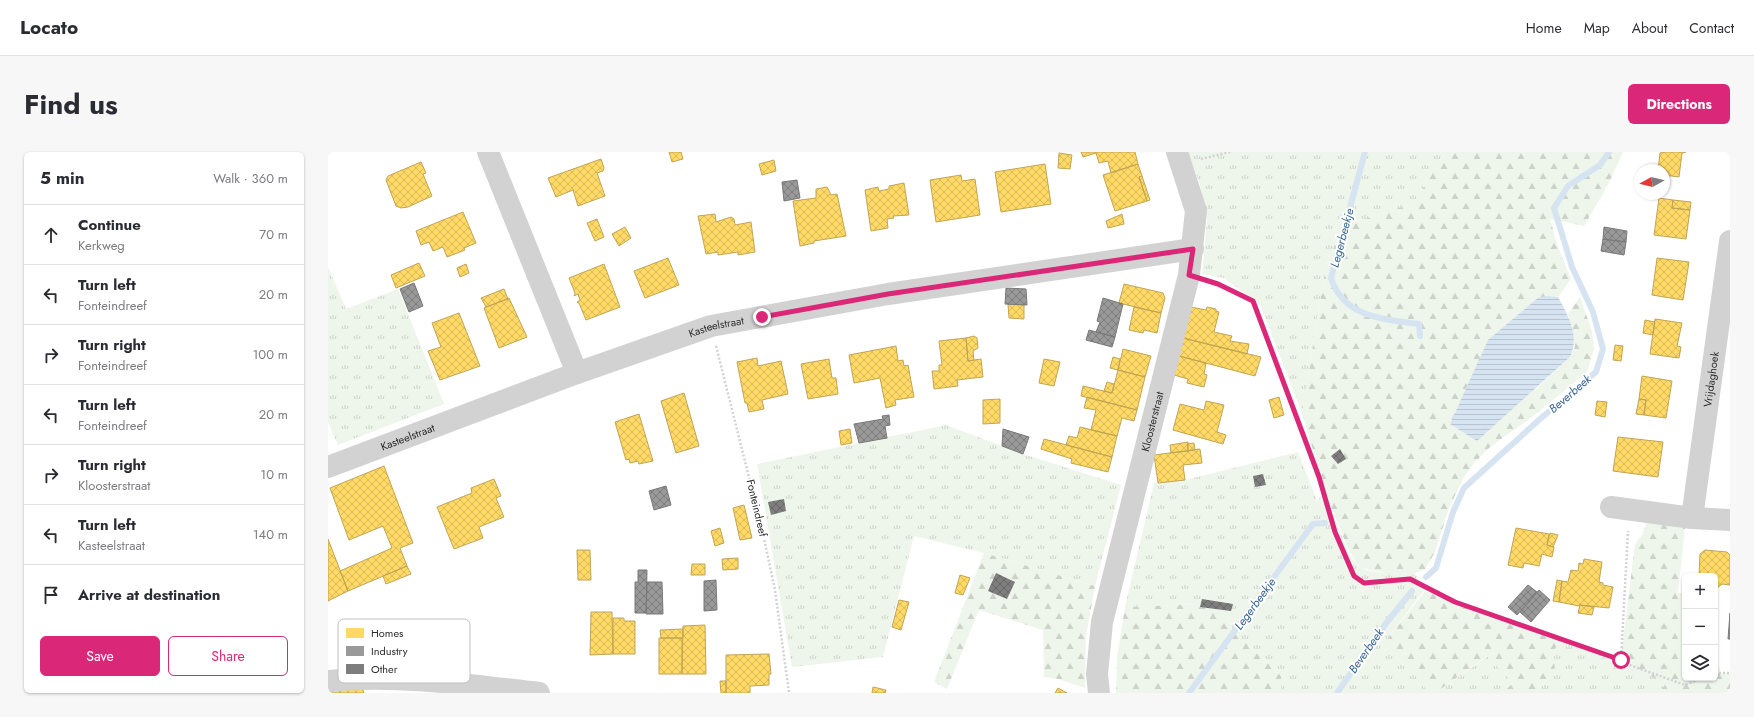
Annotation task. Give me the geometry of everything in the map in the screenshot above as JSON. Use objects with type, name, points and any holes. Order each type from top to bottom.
[{"type":"street","points":[[488,152],[577,374]]},
{"type":"street","name":"Kloosterstraat","points":[[1099,693],[1097,674],[1102,622],[1189,275],[1193,249],[1196,211],[1179,158]]},
{"type":"street","name":"Vrijdaghoek","points":[[1692,518],[1730,241]]},
{"type":"street","name":"Kasteelstraat","points":[[328,468],[577,374],[711,326],[888,294],[1193,249]]},
{"type":"street","points":[[1620,509],[1692,518],[1730,520]]},
{"type":"street","points":[[328,681],[338,681]]},
{"type":"street","points":[[437,683],[539,693]]},
{"type":"path","points":[[1179,158],[1230,152]]},
{"type":"path","points":[[1189,275],[1218,284],[1253,301],[1319,477],[1335,532],[1354,576],[1364,583],[1410,579],[1455,602],[1621,660],[1685,685],[1695,681]]},
{"type":"path","name":"Fonteindreef","points":[[711,326],[762,529],[775,590],[789,693]]},
{"type":"path","points":[[1620,509],[1621,660]]},
{"type":"path","points":[[1718,672],[1730,673]]},
{"type":"green space","points":[[1188,152],[1445,152],[1414,203],[1343,226],[1326,265],[1302,413],[1260,305],[1224,278],[1202,274],[1207,221],[1200,185]]},
{"type":"green space","points":[[1445,152],[1623,152],[1609,183],[1584,226],[1550,219],[1558,247],[1571,279],[1558,297],[1549,296],[1535,390],[1570,357],[1575,347],[1568,314],[1580,297],[1592,331],[1594,349],[1587,372],[1536,414],[1489,448],[1474,463],[1463,479],[1449,508],[1435,552],[1425,569],[1415,573],[1390,574],[1361,568],[1355,561],[1346,544],[1325,491],[1302,413],[1326,265],[1343,226],[1414,203]]},
{"type":"green space","points":[[328,267],[346,309],[398,289],[444,404],[338,445],[328,422]]},
{"type":"green space","points":[[946,425],[1023,454],[1121,485],[1095,586],[984,553],[914,536],[883,657],[792,667],[757,464]]},
{"type":"green space","points":[[1298,452],[1317,501],[1325,491],[1345,543],[1360,567],[1365,570],[1379,572],[1415,573],[1425,589],[1381,647],[1414,671],[1429,693],[1281,693],[1281,676],[1232,630],[1226,603],[1125,607],[1154,483],[1185,480]]},
{"type":"green space","points":[[1647,522],[1685,528],[1678,593],[1682,593],[1682,681],[1718,681],[1718,664],[1721,673],[1730,674],[1730,693],[1657,693],[1668,683],[1620,665],[1635,544],[1642,535]]},
{"type":"green space","points":[[984,553],[1095,586],[1086,636],[1085,688],[1058,679],[1044,677],[1043,630],[979,610],[947,689],[934,682]]},
{"type":"green space","points":[[1425,591],[1559,640],[1553,654],[1555,668],[1536,693],[1502,693],[1513,683],[1487,656],[1435,693],[1429,693],[1414,671],[1381,647]]},
{"type":"green space","points":[[1226,603],[1232,630],[1281,676],[1281,693],[1116,693],[1117,657],[1125,607]]},
{"type":"green space","points":[[1559,640],[1669,683],[1657,693],[1536,693],[1555,668],[1553,654]]},
{"type":"green space","points":[[1488,656],[1513,683],[1502,693],[1435,693]]},
{"type":"water","points":[[1539,297],[1558,297],[1572,326],[1574,342],[1570,357],[1477,441],[1450,424],[1488,340]]},
{"type":"building: Homes","points":[[669,152],[681,152],[683,159],[672,162]]},
{"type":"building: Homes","points":[[1081,152],[1135,152],[1138,164],[1111,173],[1108,161],[1099,163],[1096,153],[1083,157]]},
{"type":"building: Homes","points":[[1686,152],[1682,153],[1679,177],[1670,176],[1670,164],[1659,164],[1660,153]]},
{"type":"building: Homes","points":[[1059,153],[1072,155],[1070,169],[1058,168]]},
{"type":"building: Homes","points":[[601,159],[604,168],[603,171],[597,173],[605,196],[578,206],[573,190],[556,197],[548,178]]},
{"type":"building: Homes","points":[[774,160],[776,171],[762,175],[759,164]]},
{"type":"building: Homes","points":[[421,162],[426,173],[423,174],[432,196],[408,207],[401,208],[396,206],[386,180],[388,176]]},
{"type":"building: Homes","points":[[1045,164],[1051,204],[1001,212],[995,172]]},
{"type":"building: Homes","points":[[1138,164],[1142,176],[1139,177],[1147,201],[1115,211],[1103,175]]},
{"type":"building: Homes","points":[[961,175],[962,181],[975,179],[980,215],[936,222],[930,180]]},
{"type":"building: Homes","points":[[1142,176],[1150,200],[1147,201],[1139,177]]},
{"type":"building: Homes","points":[[904,183],[909,215],[893,216],[894,218],[887,219],[888,228],[871,231],[865,190],[878,187],[879,191],[889,189],[889,186]]},
{"type":"building: Homes","points":[[827,187],[831,195],[837,194],[846,236],[814,241],[814,243],[800,246],[793,201],[816,198],[816,189]]},
{"type":"building: Homes","points":[[1659,200],[1673,200],[1672,208],[1690,210],[1686,239],[1654,235]]},
{"type":"building: Homes","points":[[1673,200],[1691,202],[1690,210],[1672,208]]},
{"type":"building: Homes","points":[[463,212],[476,243],[464,248],[465,250],[447,257],[443,247],[433,251],[429,242],[421,245],[416,231]]},
{"type":"building: Homes","points":[[715,214],[716,222],[731,217],[734,219],[735,225],[751,222],[755,252],[738,255],[738,252],[718,255],[718,252],[706,254],[698,216]]},
{"type":"building: Homes","points":[[1122,214],[1124,224],[1108,228],[1106,221]]},
{"type":"building: Homes","points":[[597,219],[604,237],[595,241],[587,223]]},
{"type":"building: Homes","points":[[625,227],[631,238],[619,246],[612,234]]},
{"type":"building: Homes","points":[[668,258],[679,285],[645,298],[634,271]]},
{"type":"building: Homes","points":[[1657,258],[1689,262],[1683,300],[1652,295]]},
{"type":"building: Homes","points":[[419,263],[425,276],[396,288],[391,275]]},
{"type":"building: Homes","points":[[466,264],[469,273],[460,277],[457,268]]},
{"type":"building: Homes","points":[[604,264],[620,307],[586,320],[579,303],[577,302],[580,300],[578,294],[574,296],[575,293],[569,278]]},
{"type":"building: Homes","points":[[1124,284],[1163,293],[1165,298],[1161,313],[1119,303]]},
{"type":"building: Homes","points":[[504,289],[508,299],[486,307],[481,298]]},
{"type":"building: Homes","points":[[509,298],[527,337],[499,348],[484,308]]},
{"type":"building: Homes","points":[[1008,304],[1024,305],[1024,319],[1009,318]]},
{"type":"building: Homes","points":[[1134,307],[1161,313],[1157,333],[1144,330],[1143,333],[1129,330]]},
{"type":"building: Homes","points":[[1191,307],[1206,310],[1207,307],[1216,309],[1216,311],[1219,312],[1214,332],[1232,336],[1230,341],[1249,344],[1247,354],[1183,338]]},
{"type":"building: Homes","points":[[459,313],[480,366],[440,380],[428,351],[441,347],[432,323]]},
{"type":"building: Homes","points":[[1655,319],[1682,323],[1677,346],[1681,347],[1679,358],[1650,354]]},
{"type":"building: Homes","points":[[1645,320],[1655,322],[1653,335],[1643,333]]},
{"type":"building: Homes","points":[[974,336],[977,338],[978,348],[973,351],[974,360],[968,361],[966,338]]},
{"type":"building: Homes","points":[[966,338],[968,361],[981,359],[983,377],[957,380],[958,386],[934,389],[932,371],[939,371],[939,365],[942,365],[939,341]]},
{"type":"building: Homes","points":[[1183,338],[1261,357],[1255,376],[1179,356]]},
{"type":"building: Homes","points":[[1615,345],[1623,346],[1621,361],[1613,360]]},
{"type":"building: Homes","points":[[896,346],[898,361],[903,360],[904,366],[908,365],[914,397],[895,400],[896,405],[886,408],[880,378],[854,383],[849,355]]},
{"type":"building: Homes","points":[[1123,349],[1151,356],[1145,377],[1118,370]]},
{"type":"building: Homes","points":[[1179,356],[1206,363],[1204,374],[1207,375],[1204,387],[1187,383],[1188,379],[1174,375]]},
{"type":"building: Homes","points":[[1113,357],[1120,359],[1118,370],[1110,368]]},
{"type":"building: Homes","points":[[757,358],[758,366],[781,361],[788,394],[762,400],[764,409],[749,412],[747,403],[745,403],[737,362]]},
{"type":"building: Homes","points":[[829,359],[832,378],[836,378],[838,394],[808,399],[801,364]]},
{"type":"building: Homes","points":[[1044,359],[1060,362],[1054,386],[1039,383]]},
{"type":"building: Homes","points":[[1118,370],[1145,377],[1137,410],[1081,396],[1083,386],[1112,393]]},
{"type":"building: Homes","points":[[1642,376],[1672,381],[1666,418],[1644,415],[1646,400],[1639,399]]},
{"type":"building: Homes","points":[[1107,382],[1114,384],[1112,393],[1104,391]]},
{"type":"building: Homes","points":[[684,393],[699,446],[676,453],[661,401]]},
{"type":"building: Homes","points":[[1087,397],[1137,410],[1134,421],[1122,418],[1117,436],[1091,430],[1096,410],[1084,408]]},
{"type":"building: Homes","points":[[1279,397],[1284,415],[1274,418],[1269,400]]},
{"type":"building: Homes","points":[[1000,399],[1000,423],[983,424],[983,400]]},
{"type":"building: Homes","points":[[1639,399],[1646,400],[1644,415],[1636,414]]},
{"type":"building: Homes","points":[[1206,401],[1224,405],[1217,432],[1226,435],[1223,444],[1173,430],[1180,404],[1204,410]]},
{"type":"building: Homes","points":[[1597,401],[1607,402],[1605,417],[1595,415]]},
{"type":"building: Homes","points":[[639,414],[653,461],[639,464],[638,461],[630,463],[629,459],[626,460],[615,422]]},
{"type":"building: Homes","points":[[1080,427],[1117,436],[1112,457],[1066,445],[1069,436],[1077,438]]},
{"type":"building: Homes","points":[[850,429],[852,443],[841,445],[839,431]]},
{"type":"building: Homes","points":[[1618,437],[1663,442],[1658,477],[1613,471]]},
{"type":"building: Homes","points":[[1044,439],[1112,457],[1108,472],[1071,463],[1072,459],[1041,449]]},
{"type":"building: Homes","points":[[1188,442],[1188,451],[1171,453],[1170,445]]},
{"type":"building: Homes","points":[[1194,443],[1195,450],[1188,451],[1187,444]]},
{"type":"building: Homes","points":[[1200,449],[1202,463],[1183,465],[1185,480],[1158,483],[1154,455]]},
{"type":"building: Homes","points":[[384,466],[413,543],[400,548],[407,566],[348,591],[340,571],[392,548],[383,526],[349,540],[330,488]]},
{"type":"building: Homes","points":[[494,479],[501,496],[496,498],[504,517],[479,527],[483,538],[454,549],[437,507],[472,493],[471,488]]},
{"type":"building: Homes","points":[[744,505],[752,538],[740,540],[733,508]]},
{"type":"building: Homes","points":[[720,528],[724,543],[715,546],[711,531]]},
{"type":"building: Homes","points":[[1516,528],[1549,534],[1547,545],[1554,547],[1552,557],[1542,554],[1539,566],[1524,563],[1523,568],[1508,565]]},
{"type":"building: Homes","points":[[1550,533],[1558,535],[1553,547],[1547,545]]},
{"type":"building: Homes","points":[[328,539],[348,591],[328,601]]},
{"type":"building: Homes","points":[[577,550],[590,550],[591,580],[578,580]]},
{"type":"building: Homes","points":[[1705,550],[1727,552],[1730,555],[1730,585],[1722,584],[1718,587],[1718,573],[1699,573],[1700,554]]},
{"type":"building: Homes","points":[[738,558],[738,569],[723,570],[722,559]]},
{"type":"building: Homes","points":[[1584,559],[1602,562],[1599,582],[1603,583],[1603,585],[1613,587],[1609,608],[1579,606],[1559,602],[1562,581],[1568,582],[1571,570],[1578,571],[1579,563],[1583,564]]},
{"type":"building: Homes","points":[[692,564],[705,564],[705,575],[691,575]]},
{"type":"building: Homes","points":[[407,566],[411,574],[386,584],[383,576]]},
{"type":"building: Homes","points":[[960,575],[970,578],[963,595],[955,593]]},
{"type":"building: Homes","points":[[1557,580],[1562,581],[1559,602],[1553,601]]},
{"type":"building: Homes","points":[[899,600],[909,602],[901,630],[892,627]]},
{"type":"building: Homes","points":[[1580,605],[1594,607],[1592,615],[1578,613]]},
{"type":"building: Homes","points":[[591,612],[612,612],[613,654],[590,655]]},
{"type":"building: Homes","points":[[613,618],[624,618],[624,621],[635,621],[635,654],[613,654]]},
{"type":"building: Homes","points":[[705,625],[706,674],[682,674],[683,626]]},
{"type":"building: Homes","points":[[683,629],[683,638],[661,638],[660,630]]},
{"type":"building: Homes","points":[[659,638],[682,638],[682,674],[659,674]]},
{"type":"building: Homes","points":[[769,654],[771,674],[769,674],[769,685],[750,686],[750,693],[726,693],[726,655]]},
{"type":"building: Homes","points":[[720,681],[726,681],[726,693],[721,693]]},
{"type":"building: Homes","points":[[873,687],[886,690],[885,693],[872,693]]},
{"type":"building: Homes","points":[[362,688],[364,693],[328,693],[328,691]]},
{"type":"building: Homes","points":[[1058,688],[1067,693],[1055,693]]},
{"type":"building: Industry","points":[[797,180],[800,198],[784,201],[782,182]]},
{"type":"building: Industry","points":[[1604,227],[1627,231],[1626,242],[1603,239]]},
{"type":"building: Industry","points":[[1603,239],[1626,242],[1624,255],[1601,251]]},
{"type":"building: Industry","points":[[414,283],[423,306],[409,312],[400,289]]},
{"type":"building: Industry","points":[[1006,288],[1026,289],[1027,305],[1005,304]]},
{"type":"building: Industry","points":[[1103,298],[1123,304],[1115,337],[1096,332],[1100,322],[1097,321]]},
{"type":"building: Industry","points":[[1089,330],[1115,337],[1112,347],[1086,340]]},
{"type":"building: Industry","points":[[889,415],[890,425],[885,426],[887,438],[859,443],[854,424],[883,419],[882,416]]},
{"type":"building: Industry","points":[[1003,429],[1029,437],[1023,454],[1002,446]]},
{"type":"building: Industry","points":[[666,486],[671,505],[654,510],[649,491]]},
{"type":"building: Industry","points":[[638,570],[647,570],[646,613],[635,613],[635,582],[638,582]]},
{"type":"building: Industry","points":[[716,580],[717,610],[704,611],[704,581]]},
{"type":"building: Industry","points":[[647,582],[662,582],[663,614],[646,614]]},
{"type":"building: Industry","points":[[1528,585],[1537,592],[1517,615],[1508,607]]},
{"type":"building: Industry","points":[[1539,590],[1550,600],[1531,622],[1520,612]]},
{"type":"building: Industry","points":[[1730,613],[1730,639],[1728,639]]},
{"type":"building: Other","points":[[1340,449],[1346,459],[1338,464],[1331,456]]},
{"type":"building: Other","points":[[1263,474],[1266,485],[1255,487],[1253,476]]},
{"type":"building: Other","points":[[784,499],[786,511],[771,515],[768,502]]},
{"type":"building: Other","points":[[996,573],[1015,582],[1007,599],[988,591]]},
{"type":"building: Other","points":[[1202,599],[1233,604],[1231,611],[1200,607]]},
{"type":"waterway","name":"Legerbeekje","points":[[1365,152],[1331,278],[1337,291],[1345,301],[1355,309],[1379,318],[1419,324],[1420,336]]},
{"type":"waterway","name":"Beverbeek","points":[[1426,577],[1436,568],[1453,512],[1464,488],[1540,419],[1596,372],[1603,349],[1593,312],[1572,267],[1554,208],[1568,186],[1600,165],[1609,152]]},
{"type":"waterway","name":"Legerbeekje","points":[[1189,693],[1313,524],[1325,523]]},
{"type":"waterway","name":"Beverbeek","points":[[1337,693],[1387,622],[1412,591]]},
{"type":"route","points":[[762,317],[888,294],[1193,249],[1189,275],[1218,284],[1253,301],[1319,477],[1335,532],[1354,576],[1364,583],[1410,579],[1455,602],[1621,660]]}]
